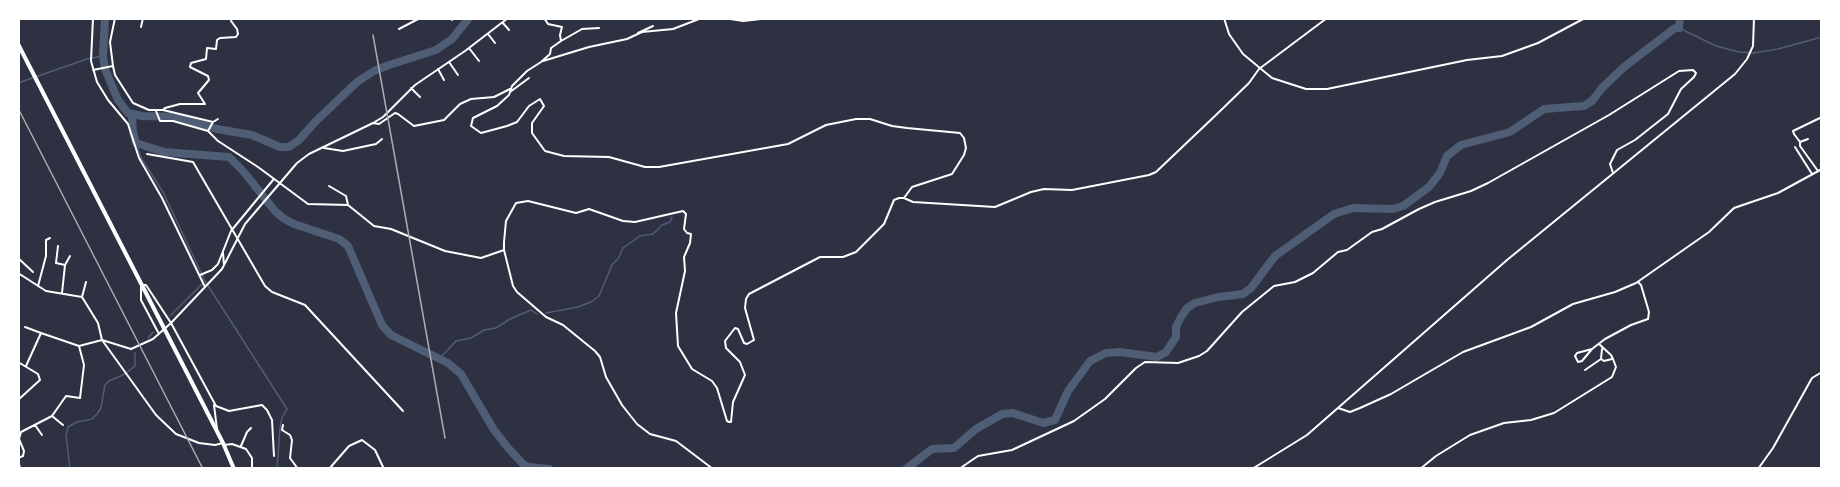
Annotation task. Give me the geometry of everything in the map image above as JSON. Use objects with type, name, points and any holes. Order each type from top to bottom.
[{"type":"highway","points":[[18,44],[234,469]]},
{"type":"street","points":[[93,18],[91,61],[97,82],[108,100],[128,124],[139,158],[162,198],[205,287]]},
{"type":"street","points":[[115,18],[110,42],[115,75],[138,107],[156,111],[180,104],[205,104],[198,93],[209,80],[208,76],[190,67],[191,63],[206,59],[207,48],[216,49],[217,40],[220,38],[236,37],[237,29],[231,21],[232,18]]},
{"type":"street","points":[[141,27],[143,18]]},
{"type":"street","points":[[399,29],[420,18]]},
{"type":"street","points":[[26,327],[79,346],[102,340],[135,349],[159,334],[224,266],[236,240],[258,207],[297,163],[373,123],[411,88],[508,18]]},
{"type":"street","points":[[544,18],[548,24],[562,27],[561,41]]},
{"type":"street","points":[[541,62],[636,35],[673,29],[699,19],[724,18],[743,21],[770,18]]},
{"type":"street","points":[[805,18],[813,18]]},
{"type":"street","points":[[1224,18],[1233,40],[1243,54],[1259,69],[1272,78],[1306,89],[1327,89],[1467,60],[1502,56],[1538,43],[1586,18]]},
{"type":"street","points":[[712,469],[676,441],[650,434],[630,417],[606,377],[600,357],[595,351],[563,326],[546,317],[517,292],[504,250],[506,220],[516,204],[528,201],[576,213],[589,209],[617,219],[635,222],[683,211],[686,214],[684,229],[691,234],[684,257],[684,278],[676,305],[678,346],[692,369],[712,381],[717,388],[729,422],[732,419],[733,402],[745,375],[740,362],[726,348],[725,341],[735,328],[738,329],[744,343],[747,344],[754,340],[745,308],[749,294],[820,257],[843,256],[856,252],[884,224],[894,200],[904,198],[913,202],[995,207],[1044,189],[1072,190],[1156,172],[1249,83],[1259,69],[1327,18]]},
{"type":"street","points":[[1252,469],[1306,435],[1507,260],[1725,83],[1740,68],[1750,53],[1755,36],[1754,18]]},
{"type":"street","points":[[503,22],[509,30]]},
{"type":"street","points":[[636,35],[653,26]]},
{"type":"street","points":[[599,28],[582,29],[551,48],[550,54],[527,71],[510,90],[509,95],[497,106],[473,118],[471,126],[481,133],[517,122],[529,106],[540,99],[544,106],[532,123],[532,133],[545,151],[564,156],[609,158],[645,167],[659,167],[788,144],[826,125],[856,119],[870,119],[892,126],[960,133],[964,138],[966,148],[951,174],[912,187],[904,198]]},
{"type":"street","points":[[488,34],[495,43]]},
{"type":"street","points":[[469,48],[479,61]]},
{"type":"street","points":[[449,62],[458,75]]},
{"type":"street","points":[[94,70],[112,66]]},
{"type":"street","points":[[438,69],[444,80]]},
{"type":"street","points":[[958,469],[978,456],[1012,450],[1074,422],[1105,399],[1145,362],[1178,363],[1199,356],[1207,351],[1242,312],[1274,286],[1295,282],[1313,273],[1338,252],[1347,250],[1372,232],[1382,230],[1419,209],[1488,183],[1609,115],[1679,71],[1693,70],[1696,73],[1681,89],[1668,114],[1635,140],[1617,150],[1610,164],[1613,173]]},
{"type":"street","points":[[373,123],[379,124],[394,114],[399,114],[414,126],[444,120],[460,104],[471,99],[494,97],[529,78]]},
{"type":"street","points":[[411,88],[420,97]]},
{"type":"street","points":[[398,102],[402,105]]},
{"type":"street","points":[[163,110],[213,122]]},
{"type":"street","points":[[156,111],[160,121],[173,121],[208,130],[218,141],[308,204],[348,205],[374,226],[391,229],[445,251],[481,258],[504,250]]},
{"type":"street","points":[[1818,171],[1802,150],[1793,131],[1822,117]]},
{"type":"street","points":[[208,130],[218,119]]},
{"type":"street","points":[[1800,142],[1808,139]]},
{"type":"street","points":[[324,148],[343,151],[376,144],[382,140]]},
{"type":"street","points":[[1795,147],[1812,174]]},
{"type":"street","points":[[147,154],[193,162],[236,240],[265,286],[272,292],[305,305],[403,411]]},
{"type":"street","points":[[1338,408],[1350,412],[1360,408],[1391,394],[1463,352],[1531,327],[1573,304],[1638,282],[1709,232],[1734,208],[1784,190],[1822,169]]},
{"type":"street","points":[[199,276],[218,264],[231,231],[273,180]]},
{"type":"street","points":[[329,186],[346,196],[348,205]]},
{"type":"street","points":[[38,286],[46,256],[46,240],[50,237]]},
{"type":"street","points":[[58,246],[56,263],[65,265]]},
{"type":"street","points":[[223,250],[224,266]]},
{"type":"street","points":[[62,293],[65,265],[70,256]]},
{"type":"street","points":[[18,258],[33,272]]},
{"type":"street","points":[[18,273],[46,291],[82,297]]},
{"type":"street","points":[[86,282],[82,297],[98,323],[102,340],[156,415],[180,437],[215,445],[241,446],[250,453],[252,469]]},
{"type":"street","points":[[1592,350],[1577,353],[1575,356],[1578,362],[1582,362],[1599,344],[1634,323],[1648,319],[1649,312],[1638,282]]},
{"type":"street","points":[[159,334],[141,300],[141,285],[146,285],[171,323],[216,406],[229,411],[262,405],[272,420],[274,456]]},
{"type":"street","points":[[26,366],[41,333]]},
{"type":"street","points":[[1420,469],[1436,456],[1486,428],[1554,413],[1612,377],[1616,367],[1613,359],[1599,344]]},
{"type":"street","points":[[20,469],[18,458],[23,456],[24,451],[19,435],[21,432],[52,416],[66,396],[80,398],[84,365],[79,346]]},
{"type":"street","points":[[1602,349],[1604,366]]},
{"type":"street","points":[[1585,369],[1602,360],[1613,359]]},
{"type":"street","points":[[18,362],[38,374],[40,380],[18,400]]},
{"type":"street","points":[[1758,469],[1773,448],[1812,378],[1822,372]]},
{"type":"street","points":[[214,402],[217,432]]},
{"type":"street","points":[[52,416],[63,425]]},
{"type":"street","points":[[35,425],[42,435]]},
{"type":"street","points":[[283,425],[282,430],[290,435],[292,440],[290,458],[298,469]]},
{"type":"street","points":[[241,446],[251,428]]},
{"type":"street","points":[[329,469],[349,446],[362,440],[375,450],[384,469]]},
{"type":"waterway","points":[[105,18],[103,56],[105,69],[118,100],[128,113],[142,116],[176,117],[217,129],[252,135],[280,147],[289,147],[299,140],[357,82],[374,71],[436,50],[452,39],[469,18]]},
{"type":"waterway","points":[[906,469],[932,449],[954,448],[976,429],[1002,414],[1013,413],[1043,423],[1055,420],[1068,391],[1090,361],[1106,353],[1120,352],[1157,357],[1166,352],[1176,337],[1176,327],[1187,308],[1195,303],[1218,297],[1243,294],[1251,288],[1275,256],[1334,214],[1353,208],[1393,209],[1403,206],[1429,187],[1440,173],[1447,156],[1461,145],[1510,132],[1544,109],[1584,106],[1592,101],[1624,67],[1675,28],[1679,28],[1680,18]]},
{"type":"waterway","points":[[1679,28],[1716,46],[1754,53],[1822,37]]},
{"type":"waterway","points":[[18,83],[87,59],[103,56]]},
{"type":"waterway","points":[[132,114],[136,143],[164,152],[229,157],[283,218],[339,239],[348,246],[382,325],[391,335],[448,363],[461,374],[494,430],[509,449],[523,464],[529,467],[549,469]]},
{"type":"waterway","points":[[136,143],[141,158],[163,192],[205,281],[287,409],[280,428],[277,469]]},
{"type":"waterway","points":[[546,313],[578,307],[599,296],[612,265],[623,248],[640,236],[653,234],[662,225],[670,222],[672,217]]},
{"type":"waterway","points":[[170,316],[202,284]]},
{"type":"waterway","points":[[439,359],[456,341],[471,338],[484,330],[496,328],[531,310],[537,314]]},
{"type":"waterway","points":[[148,338],[153,332]]},
{"type":"waterway","points":[[70,469],[66,435],[68,427],[77,422],[92,419],[97,414],[101,408],[105,385],[135,366],[135,353]]},
{"type":"railway","points":[[373,35],[445,438]]},
{"type":"railway","points":[[18,108],[203,469]]}]
